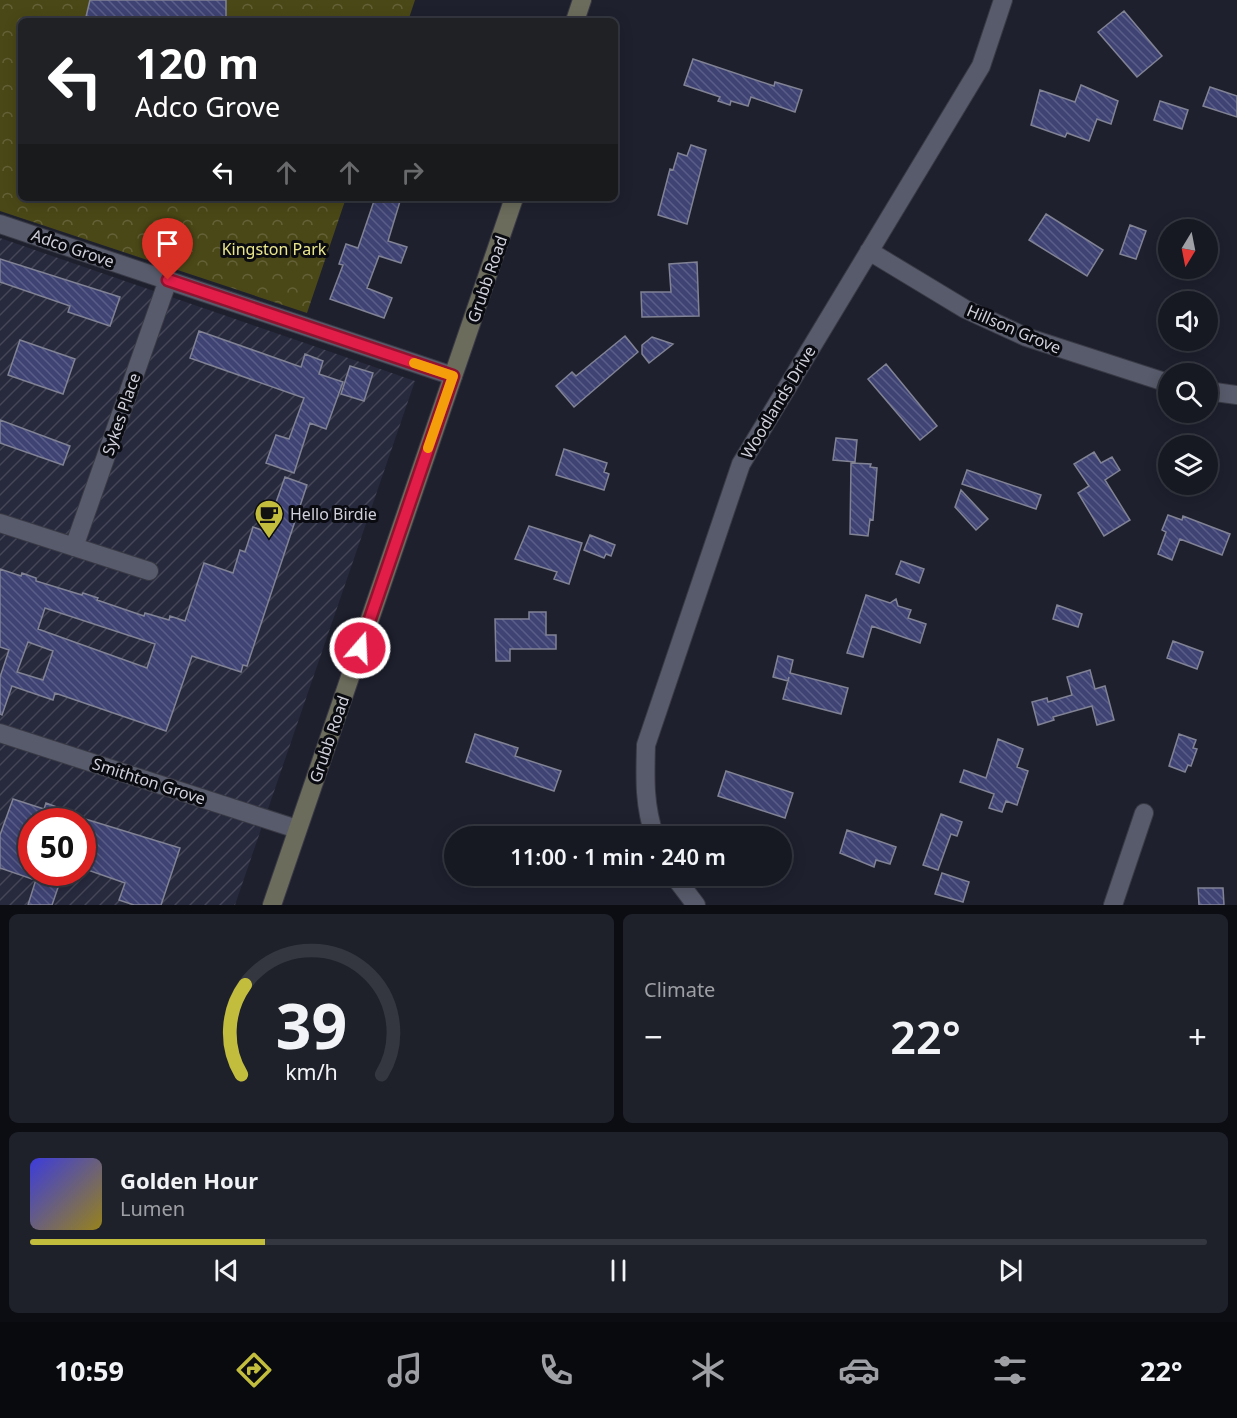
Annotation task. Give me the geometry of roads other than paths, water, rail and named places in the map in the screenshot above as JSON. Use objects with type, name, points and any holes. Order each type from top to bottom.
[{"type":"main road","points":[[576,18],[582,0]]},
{"type":"main road","name":"Grubb Road","points":[[272,905],[513,201]]},
{"type":"street","name":"Woodlands Drive","points":[[651,826],[647,814],[644,786],[646,745],[741,464],[981,66],[1003,0]]},
{"type":"street","name":"Adco Grove","points":[[0,224],[453,376]]},
{"type":"street","name":"Hillson Grove","points":[[869,251],[965,309],[1026,337],[1158,380]]},
{"type":"street","name":"Sykes Place","points":[[74,547],[168,280]]},
{"type":"street","points":[[1218,392],[1237,395]]},
{"type":"street","points":[[0,523],[149,571]]},
{"type":"street","name":"Smithton Grove","points":[[0,732],[297,829]]},
{"type":"street","points":[[1113,905],[1144,813]]},
{"type":"street","points":[[682,886],[696,905]]},
{"type":"place","name":"Hello Birdie","points":[[269,540]]},
{"type":"park label","name":"Kingston Park","points":[[274,249]]}]
